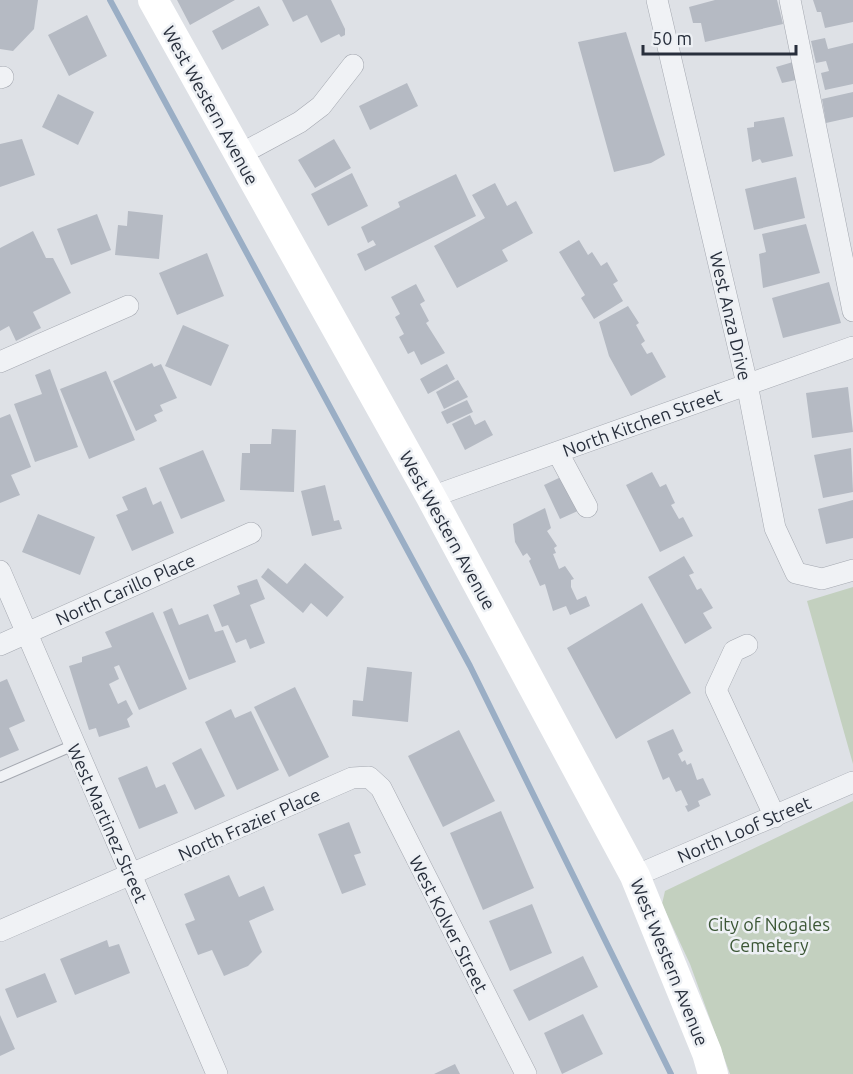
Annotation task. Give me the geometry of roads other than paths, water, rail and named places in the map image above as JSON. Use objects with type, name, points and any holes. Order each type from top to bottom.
[{"type":"street","name":"West Western Avenue","points":[[153,0],[431,496],[635,876],[707,1053],[713,1074]]},
{"type":"street","name":"West Anza Drive","points":[[657,0],[747,384],[775,528],[796,573],[822,579],[853,570]]},
{"type":"street","points":[[790,0],[853,311]]},
{"type":"street","points":[[239,155],[300,122],[321,106],[353,65]]},
{"type":"street","points":[[0,362],[128,306]]},
{"type":"street","name":"North Kitchen Street","points":[[431,496],[853,347]]},
{"type":"street","points":[[558,453],[587,507]]},
{"type":"street","name":"North Carillo Place","points":[[0,645],[251,533]]},
{"type":"street","name":"West Martinez Street","points":[[0,571],[25,634],[217,1074]]},
{"type":"street","points":[[747,645],[734,651],[716,690],[775,817]]},
{"type":"street","name":"North Frazier Place","points":[[0,931],[352,778],[369,777]]},
{"type":"street","name":"West Kolver Street","points":[[369,777],[381,788],[526,1074]]},
{"type":"street","name":"North Loof Street","points":[[635,876],[853,782]]},
{"type":"lane","points":[[0,777],[74,744]]},
{"type":"waterway","points":[[110,0],[470,666],[671,1074]]},
{"type":"park label","name":"City of Nogales Cemetery","points":[[769,934]]}]
